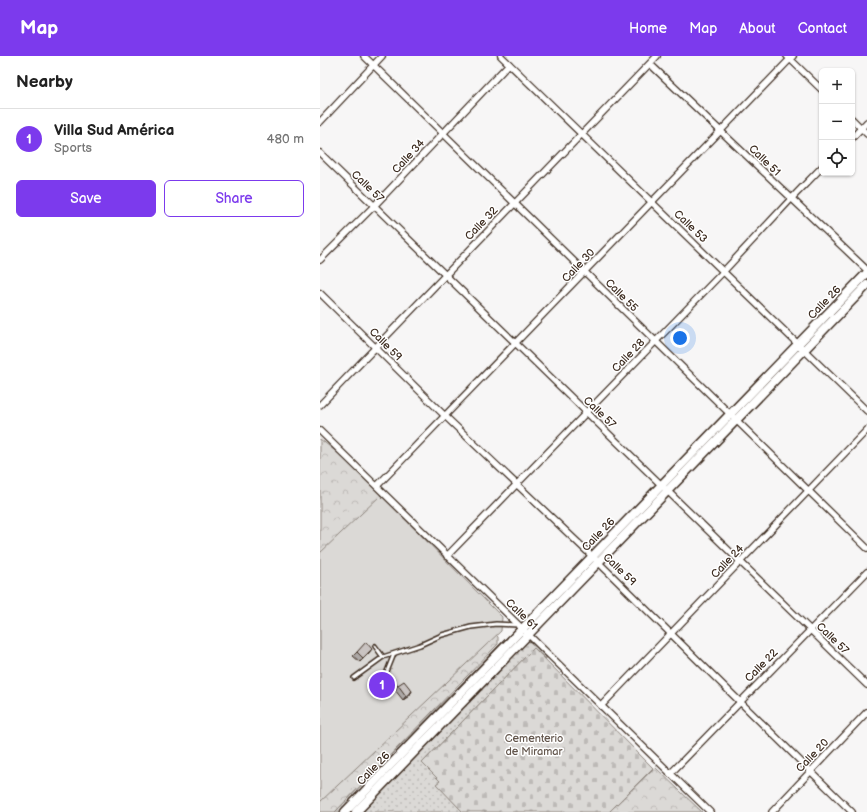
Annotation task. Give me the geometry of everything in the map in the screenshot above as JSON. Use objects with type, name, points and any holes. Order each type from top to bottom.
[{"type":"main road","name":"Calle 26","points":[[801,347],[867,272]]},
{"type":"main road","name":"Calle 26","points":[[345,812],[523,630],[664,489],[801,347],[867,285]]},
{"type":"main road","name":"Calle 26","points":[[356,812],[523,630]]},
{"type":"street","name":"Calle 55","points":[[364,56],[732,418],[867,548]]},
{"type":"street","points":[[320,122],[382,56]]},
{"type":"street","name":"Calle 53","points":[[501,56],[867,411]]},
{"type":"street","name":"Calle 32","points":[[320,405],[657,56]]},
{"type":"street","points":[[790,57],[819,87]]},
{"type":"street","name":"Calle 30","points":[[377,486],[585,273],[790,57]]},
{"type":"street","name":"Calle 34","points":[[320,260],[374,206],[509,64]]},
{"type":"street","name":"Calle 51","points":[[650,64],[867,272]]},
{"type":"street","points":[[855,122],[867,134]]},
{"type":"street","points":[[855,135],[867,122]]},
{"type":"street","name":"Calle 57","points":[[320,153],[867,685]]},
{"type":"street","name":"Calle 28","points":[[448,556],[516,484],[724,272],[819,170]]},
{"type":"street","name":"Calle 59","points":[[320,293],[445,416],[595,559],[852,812]]},
{"type":"street","name":"Calle 24","points":[[601,706],[867,430]]},
{"type":"street","name":"Calle 61","points":[[320,431],[710,812]]},
{"type":"street","name":"Calle 22","points":[[670,774],[867,572]]},
{"type":"street","name":"Calle 20","points":[[772,812],[867,712]]},
{"type":"lane","points":[[354,678],[383,657],[420,645],[442,635],[471,627],[496,624],[523,630]]},
{"type":"lane","points":[[375,646],[383,657]]},
{"type":"lane","points":[[394,654],[386,674],[396,687]]},
{"type":"green space","points":[[320,439],[352,464],[381,495],[428,538],[426,566],[320,665]]},
{"type":"green space","points":[[381,495],[502,617],[501,631],[320,802],[320,553]]},
{"type":"green space","points":[[517,627],[518,628],[514,634],[341,812],[335,812]]},
{"type":"green space","points":[[493,631],[498,637],[498,644],[335,812],[320,812],[320,801]]},
{"type":"green space","points":[[529,641],[546,656],[546,659],[534,648],[422,763],[440,781],[437,784],[463,812],[361,812],[526,642]]},
{"type":"green space","name":"Cementerio de Miramar","points":[[534,648],[653,768],[609,812],[463,812],[436,784],[440,781],[422,763]]},
{"type":"green space","points":[[655,767],[702,812],[609,812]]},
{"type":"building","points":[[366,642],[372,649],[363,658],[357,652]]},
{"type":"building","points":[[404,681],[412,691],[406,696],[398,685]]},
{"type":"place","name":"Villa Sud América","points":[[382,685]]}]
